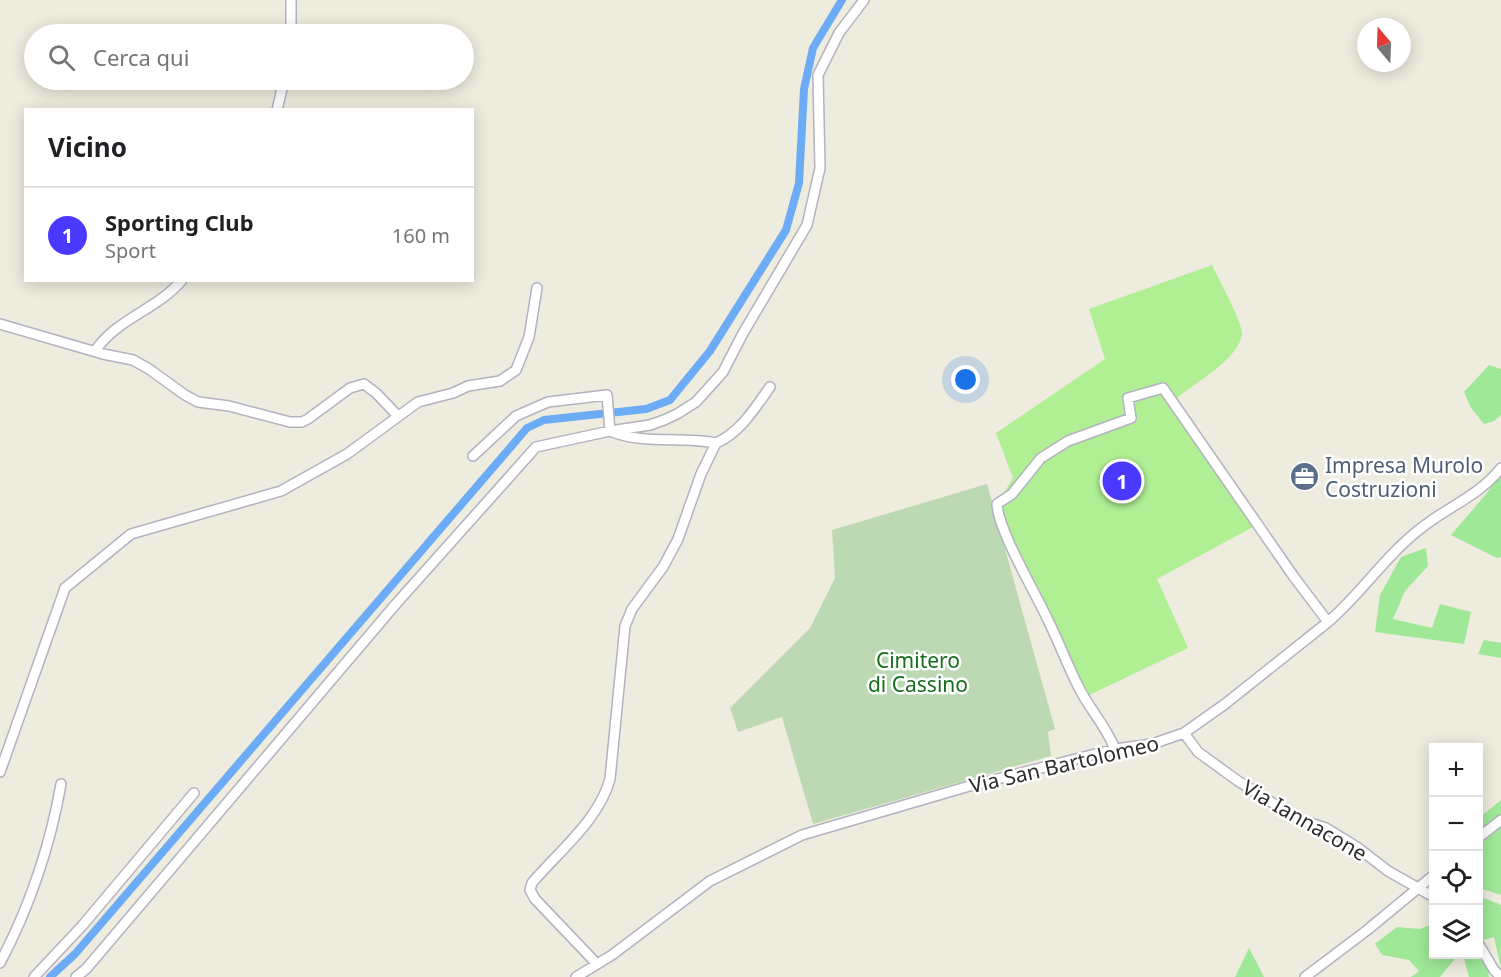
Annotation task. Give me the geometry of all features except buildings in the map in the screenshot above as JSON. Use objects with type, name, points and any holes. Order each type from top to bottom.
[{"type":"street","points":[[291,0],[291,24]]},
{"type":"street","points":[[76,977],[86,969],[395,605],[536,447],[650,425],[677,414],[696,402],[723,372],[742,335],[807,225],[820,168],[818,75],[839,33],[864,0]]},
{"type":"street","points":[[277,108],[282,90]]},
{"type":"street","points":[[95,351],[101,341],[117,327],[152,307],[172,292],[180,282]]},
{"type":"street","points":[[0,772],[65,588],[131,534],[281,491],[347,454],[424,399],[453,393],[468,386],[500,381],[516,370],[529,337],[537,288]]},
{"type":"street","points":[[0,324],[141,363],[191,399],[290,422],[303,422],[359,384],[368,386],[398,416]]},
{"type":"street","points":[[610,431],[624,437],[700,440],[716,443],[725,439],[747,419],[770,387]]},
{"type":"street","points":[[1115,749],[1108,732],[1078,687],[1011,544],[998,513],[997,504],[1012,494],[1041,458],[1059,446],[1131,418],[1128,398],[1163,388],[1294,577],[1328,622]]},
{"type":"street","points":[[473,456],[516,417],[548,402],[607,395],[610,431]]},
{"type":"street","points":[[597,964],[535,899],[531,890],[532,883],[582,828],[606,796],[610,779],[625,626],[632,609],[663,567],[678,539],[701,474],[716,443]]},
{"type":"street","name":"Via San Bartolomeo","points":[[576,977],[710,881],[802,835],[966,787],[1115,749],[1152,744],[1184,733],[1218,709],[1340,612],[1393,553],[1420,528],[1477,493],[1501,468]]},
{"type":"street","name":"Via Iannacone","points":[[1184,733],[1198,752],[1218,768],[1298,819],[1326,828],[1357,847],[1388,871],[1429,894]]},
{"type":"street","points":[[0,963],[17,930],[45,857],[61,784]]},
{"type":"street","points":[[34,977],[82,926],[194,793]]},
{"type":"street","points":[[1483,835],[1501,820]]},
{"type":"street","points":[[1305,977],[1336,955],[1429,879]]},
{"type":"street","points":[[1483,950],[1494,970],[1501,977]]},
{"type":"green space","points":[[1212,265],[1235,311],[1242,334],[1234,352],[1225,361],[1177,398],[1262,522],[1157,579],[1188,648],[1085,697],[997,504],[1013,478],[996,433],[1105,359],[1089,309]]},
{"type":"green space","points":[[1489,365],[1501,369],[1501,415],[1494,421],[1484,424],[1471,408],[1464,392]]},
{"type":"green space","points":[[1501,472],[1501,557],[1497,558],[1451,535],[1487,493]]},
{"type":"green space","name":"Cimitero di Cassino","points":[[987,484],[1055,729],[1048,732],[1051,756],[813,824],[782,717],[738,732],[730,708],[810,628],[835,578],[832,530]]},
{"type":"green space","points":[[1426,548],[1428,566],[1405,591],[1393,619],[1432,628],[1440,604],[1471,612],[1464,644],[1375,632],[1380,595],[1401,557]]},
{"type":"green space","points":[[1484,640],[1501,643],[1501,658],[1478,654]]},
{"type":"green space","points":[[1501,800],[1501,815],[1483,831],[1483,815]]},
{"type":"green space","points":[[1501,827],[1501,895],[1483,889],[1483,842]]},
{"type":"green space","points":[[1483,898],[1501,905],[1501,968],[1494,937],[1483,940]]},
{"type":"green space","points":[[1429,926],[1429,959],[1455,959],[1440,977],[1411,977],[1419,971],[1409,960],[1382,955],[1375,944],[1397,927],[1420,929]]},
{"type":"green space","points":[[1249,948],[1264,977],[1235,977]]},
{"type":"green space","points":[[1464,959],[1483,959],[1489,977],[1469,977]]},
{"type":"waterway","points":[[50,977],[75,954],[527,428],[544,420],[646,409],[670,400],[710,351],[786,230],[799,183],[804,89],[813,48],[842,0]]},
{"type":"place","name":"Impresa Murolo Costruzioni","points":[[1304,477]]},
{"type":"place","name":"Sporting Club","points":[[1122,481]]}]
